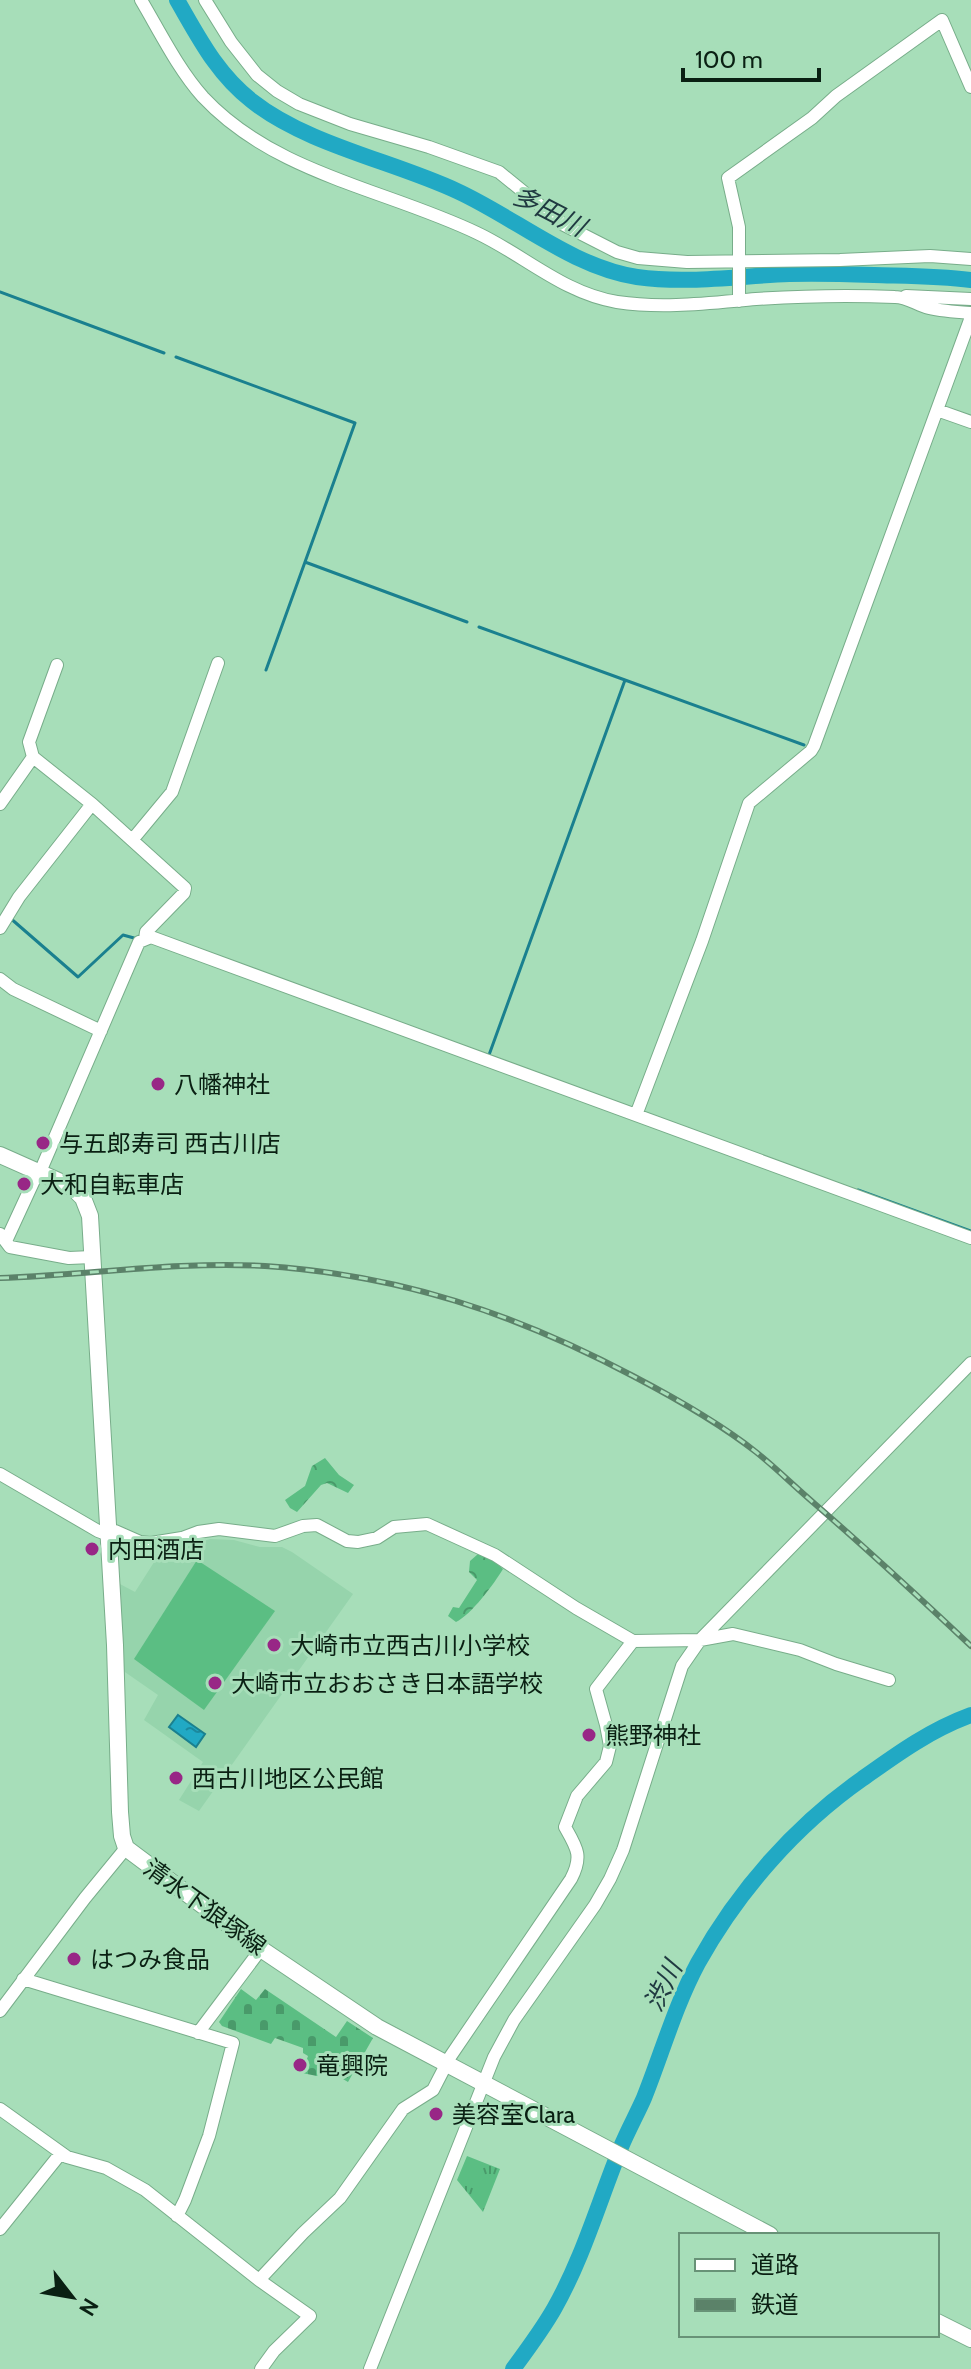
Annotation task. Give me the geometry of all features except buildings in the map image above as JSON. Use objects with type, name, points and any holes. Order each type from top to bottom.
[{"type":"main road","name":"清水下狼塚線","points":[[0,1155],[72,1187],[83,1198],[90,1216],[115,1645],[120,1812],[126,1848],[261,1949],[377,2027],[766,2233]]},
{"type":"main road","points":[[939,2323],[971,2339]]},
{"type":"street","points":[[141,0],[189,79],[203,96],[244,132],[280,155],[444,217],[492,240],[549,276],[596,298],[655,306],[740,298],[924,296],[971,299]]},
{"type":"street","points":[[205,0],[231,42],[257,75],[277,91],[299,104],[350,124],[499,172],[564,225],[617,252],[658,261],[741,264],[930,256],[971,259]]},
{"type":"street","points":[[740,298],[738,215],[728,178],[942,20],[971,87]]},
{"type":"street","points":[[636,1115],[702,941],[749,803],[814,746],[971,315],[929,307],[900,297]]},
{"type":"street","points":[[937,410],[971,422]]},
{"type":"street","points":[[133,839],[172,792],[218,663]]},
{"type":"street","points":[[57,665],[29,742],[33,757],[133,839],[185,888],[184,893],[146,932],[145,939]]},
{"type":"street","points":[[0,804],[33,757]]},
{"type":"street","points":[[5,920],[19,897],[92,804]]},
{"type":"street","points":[[92,1257],[69,1258],[10,1247],[3,1237],[40,1172],[139,942],[151,937],[971,1238]]},
{"type":"street","points":[[0,979],[13,989],[101,1031]]},
{"type":"street","points":[[370,2369],[482,2084],[514,2020],[595,1905],[623,1850],[682,1666],[700,1640],[971,1363]]},
{"type":"street","points":[[0,1474],[109,1535],[115,1531],[140,1542],[167,1541],[219,1529],[275,1536],[303,1526],[317,1525],[347,1541],[358,1542],[377,1538],[394,1527],[427,1524],[495,1555],[633,1641],[700,1640],[733,1634],[800,1650],[889,1680]]},
{"type":"street","points":[[259,2280],[340,2198],[403,2109],[433,2090],[450,2057],[540,1927],[578,1865],[576,1847],[565,1827],[577,1796],[606,1762],[610,1746],[596,1689],[633,1641]]},
{"type":"street","points":[[0,2011],[126,1848]]},
{"type":"street","points":[[198,2033],[261,1949]]},
{"type":"street","points":[[23,1979],[233,2043],[209,2136],[177,2216]]},
{"type":"street","points":[[0,2109],[67,2157],[122,2175],[310,2316],[274,2351],[261,2369]]},
{"type":"street","points":[[0,2229],[61,2153]]},
{"type":"shaded area","name":"大崎市立おおさき日本語学校","points":[[210,1539],[234,1540],[260,1547],[282,1547],[353,1594],[199,1811],[179,1800],[203,1762],[144,1720],[158,1695],[122,1670],[118,1583],[135,1592],[158,1556]]},
{"type":"green space","points":[[325,1458],[339,1475],[354,1485],[348,1493],[327,1483],[321,1485],[297,1512],[290,1508],[285,1500],[305,1486],[312,1466]]},
{"type":"green space","points":[[478,1554],[492,1559],[503,1569],[475,1606],[456,1622],[448,1616],[453,1607],[459,1608],[477,1580],[469,1572],[470,1561]]},
{"type":"green space","points":[[197,1560],[275,1611],[204,1710],[134,1659]]},
{"type":"green space","points":[[241,1989],[256,2000],[265,1989],[336,2037],[347,2021],[373,2038],[348,2082],[324,2068],[317,2076],[302,2073],[308,2056],[303,2053],[303,2048],[275,2038],[271,2044],[222,2026],[219,2022]]},
{"type":"green space","points":[[467,2156],[500,2169],[483,2212],[457,2180]]},
{"type":"water","points":[[178,1715],[205,1734],[196,1747],[169,1727]]},
{"type":"waterway","name":"多田川","points":[[177,0],[210,55],[229,79],[274,116],[325,141],[457,191],[567,253],[613,272],[675,280],[810,274],[971,280]]},
{"type":"waterway","points":[[0,292],[164,353]]},
{"type":"waterway","points":[[176,357],[355,423],[305,562],[467,622]]},
{"type":"waterway","points":[[266,670],[305,562]]},
{"type":"waterway","points":[[479,627],[625,680],[489,1055]]},
{"type":"waterway","points":[[625,680],[804,745]]},
{"type":"waterway","points":[[9,917],[78,977],[123,935],[134,938]]},
{"type":"waterway","points":[[858,1190],[971,1231]]},
{"type":"waterway","name":"渋川","points":[[513,2369],[564,2290],[644,2098],[682,1996],[698,1963],[731,1910],[791,1839],[837,1797],[914,1743],[971,1715]]},
{"type":"railway","points":[[0,1278],[166,1267],[265,1266],[363,1278],[409,1288],[500,1316],[633,1376],[727,1431],[771,1464],[971,1646]]},
{"type":"place","name":"八幡神社","points":[[158,1084]]},
{"type":"place","name":"与五郎寿司 西古川店","points":[[43,1143]]},
{"type":"place","name":"大和自転車店","points":[[24,1184]]},
{"type":"place","name":"内田酒店","points":[[92,1549]]},
{"type":"place","name":"大崎市立西古川小学校","points":[[274,1645]]},
{"type":"place","name":"大崎市立おおさき日本語学校","points":[[215,1683]]},
{"type":"place","name":"熊野神社","points":[[589,1735]]},
{"type":"place","name":"西古川地区公民館","points":[[176,1778]]},
{"type":"place","name":"はつみ食品","points":[[74,1959]]},
{"type":"place","name":"竜興院","points":[[300,2065]]},
{"type":"place","name":"美容室Clara","points":[[436,2114]]}]
